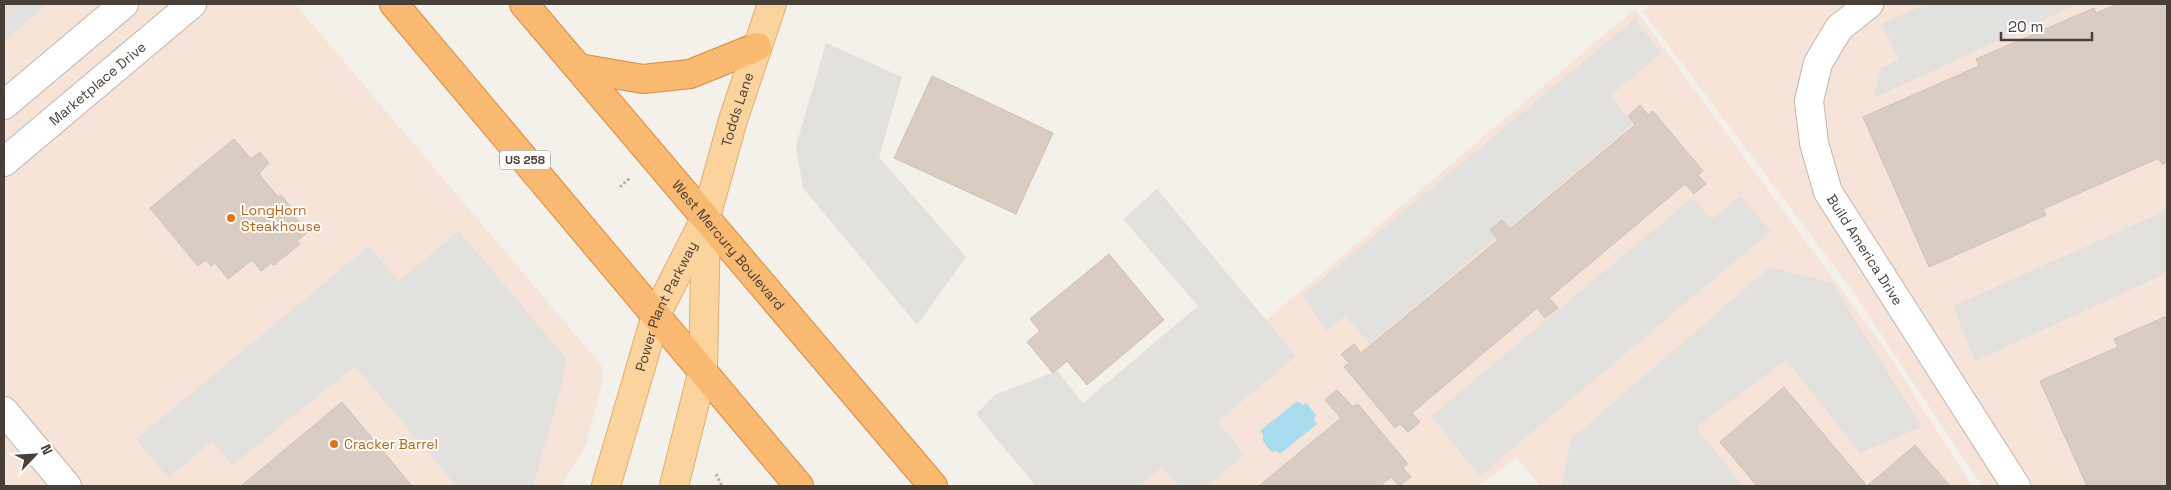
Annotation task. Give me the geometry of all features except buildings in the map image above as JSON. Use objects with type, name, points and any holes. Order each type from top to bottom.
[{"type":"highway","name":"US 258","points":[[394,4],[799,486]]},
{"type":"highway","name":"West Mercury Boulevard","points":[[524,4],[933,486]]},
{"type":"highway","points":[[579,68],[643,79],[690,74],[757,47]]},
{"type":"main road","name":"Todds Lane","points":[[706,218],[733,120],[772,4]]},
{"type":"main road","name":"Power Plant Parkway","points":[[606,486],[656,316],[706,218]]},
{"type":"main road","name":"Power Plant Parkway","points":[[674,486],[703,370],[706,218]]},
{"type":"lane","points":[[4,105],[124,4]]},
{"type":"lane","name":"Marketplace Drive","points":[[4,162],[192,4]]},
{"type":"lane","name":"Build America Drive","points":[[1869,4],[1838,28],[1818,63],[1808,101],[1814,143],[1828,192],[2016,486]]},
{"type":"lane","points":[[4,411],[67,486]]},
{"type":"path","points":[[620,187],[632,176]]},
{"type":"path","points":[[716,474],[722,486]]},
{"type":"shaded area","points":[[4,4],[295,4],[601,365],[603,381],[585,447],[561,486],[4,486]]},
{"type":"shaded area","points":[[4,4],[47,4],[4,41]]},
{"type":"shaded area","points":[[1651,4],[2167,4],[2167,486],[1982,486],[1850,287],[1643,11]]},
{"type":"shaded area","points":[[1926,4],[2078,4],[1874,98],[1880,68],[1899,60],[1881,24]]},
{"type":"shaded area","points":[[1635,9],[1884,348],[1972,486],[1541,486],[1516,457],[1480,486],[1075,486],[1283,306]]},
{"type":"shaded area","points":[[1635,19],[1661,53],[1610,96],[1633,124],[1370,344],[1345,316],[1327,331],[1302,296]]},
{"type":"shaded area","points":[[826,43],[902,77],[879,157],[966,257],[917,325],[803,188],[796,146]]},
{"type":"shaded area","points":[[1157,189],[1296,356],[1218,421],[1244,455],[1207,486],[1179,486],[1162,467],[1139,486],[1036,486],[976,414],[995,395],[1057,371],[1083,403],[1198,306],[1123,219]]},
{"type":"shaded area","points":[[1740,196],[1771,231],[1480,476],[1431,416],[1692,198],[1712,219]]},
{"type":"shaded area","points":[[2167,210],[2167,273],[1975,361],[1953,306]]},
{"type":"shaded area","points":[[459,231],[566,358],[561,389],[533,486],[456,486],[355,366],[233,465],[212,441],[168,478],[136,439],[369,246],[398,281]]},
{"type":"shaded area","points":[[1770,267],[1832,283],[1922,427],[1860,453],[1786,360],[1696,427],[1743,486],[1564,486],[1562,484],[1570,440]]},
{"type":"water","points":[[1297,401],[1303,405],[1306,403],[1316,415],[1314,420],[1317,424],[1280,454],[1277,451],[1271,452],[1263,441],[1263,435],[1260,431]]},
{"type":"place","name":"LongHorn Steakhouse","points":[[231,218]]},
{"type":"place","name":"Cracker Barrel","points":[[334,444]]}]
